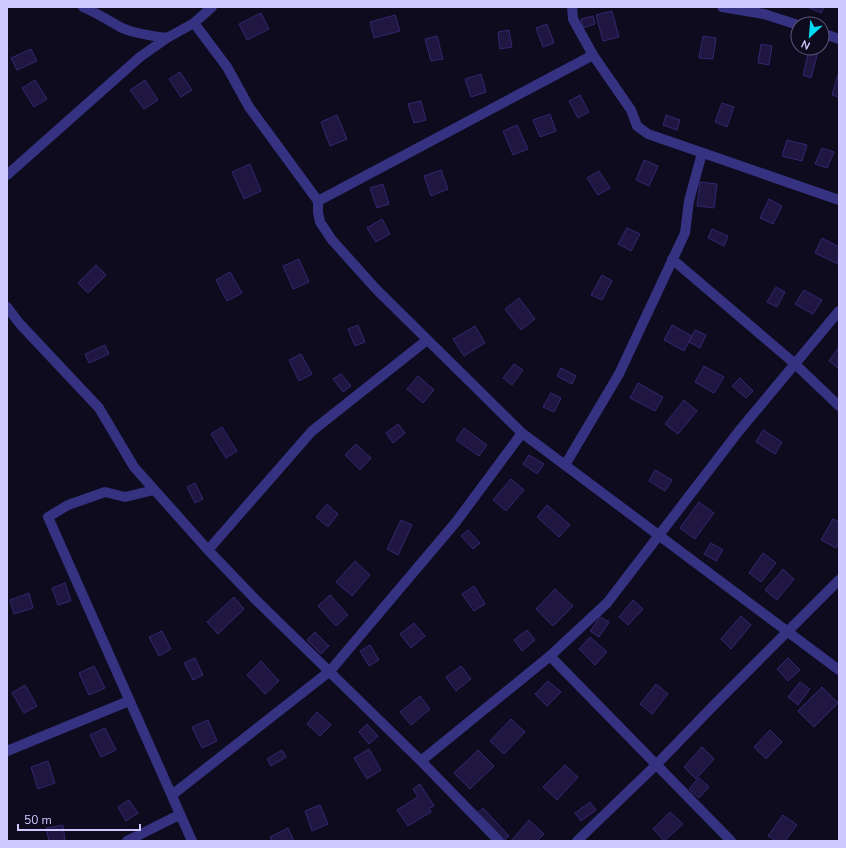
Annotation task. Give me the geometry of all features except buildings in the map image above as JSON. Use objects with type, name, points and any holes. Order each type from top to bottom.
[{"type":"street","points":[[83,7],[100,14],[122,28],[138,33],[167,38]]},
{"type":"street","points":[[7,175],[140,57],[167,38],[194,23],[212,7]]},
{"type":"street","points":[[572,7],[573,19],[593,55],[631,110],[637,126],[648,134],[839,200]]},
{"type":"street","points":[[722,7],[764,14],[790,22]]},
{"type":"street","points":[[194,23],[227,67],[249,107],[318,201],[320,222],[332,240],[376,289],[522,433],[787,633],[839,670]]},
{"type":"street","points":[[318,201],[593,55]]},
{"type":"street","points":[[565,465],[618,374],[685,233],[689,201],[702,153]]},
{"type":"street","points":[[672,259],[794,363],[839,406]]},
{"type":"street","points":[[7,307],[20,324],[99,408],[134,467],[208,550],[256,600],[422,760],[499,841]]},
{"type":"street","points":[[422,760],[550,656],[607,603],[794,363],[826,328],[839,311]]},
{"type":"street","points":[[208,550],[312,431],[427,340]]},
{"type":"street","points":[[172,795],[330,671],[456,522],[522,433]]},
{"type":"street","points":[[154,490],[124,498],[105,492],[68,505],[48,516],[172,795],[179,815],[192,841]]},
{"type":"street","points":[[577,841],[656,766],[715,704],[839,580]]},
{"type":"street","points":[[550,656],[731,841]]},
{"type":"street","points":[[7,751],[129,701]]},
{"type":"street","points":[[127,841],[179,815]]}]
